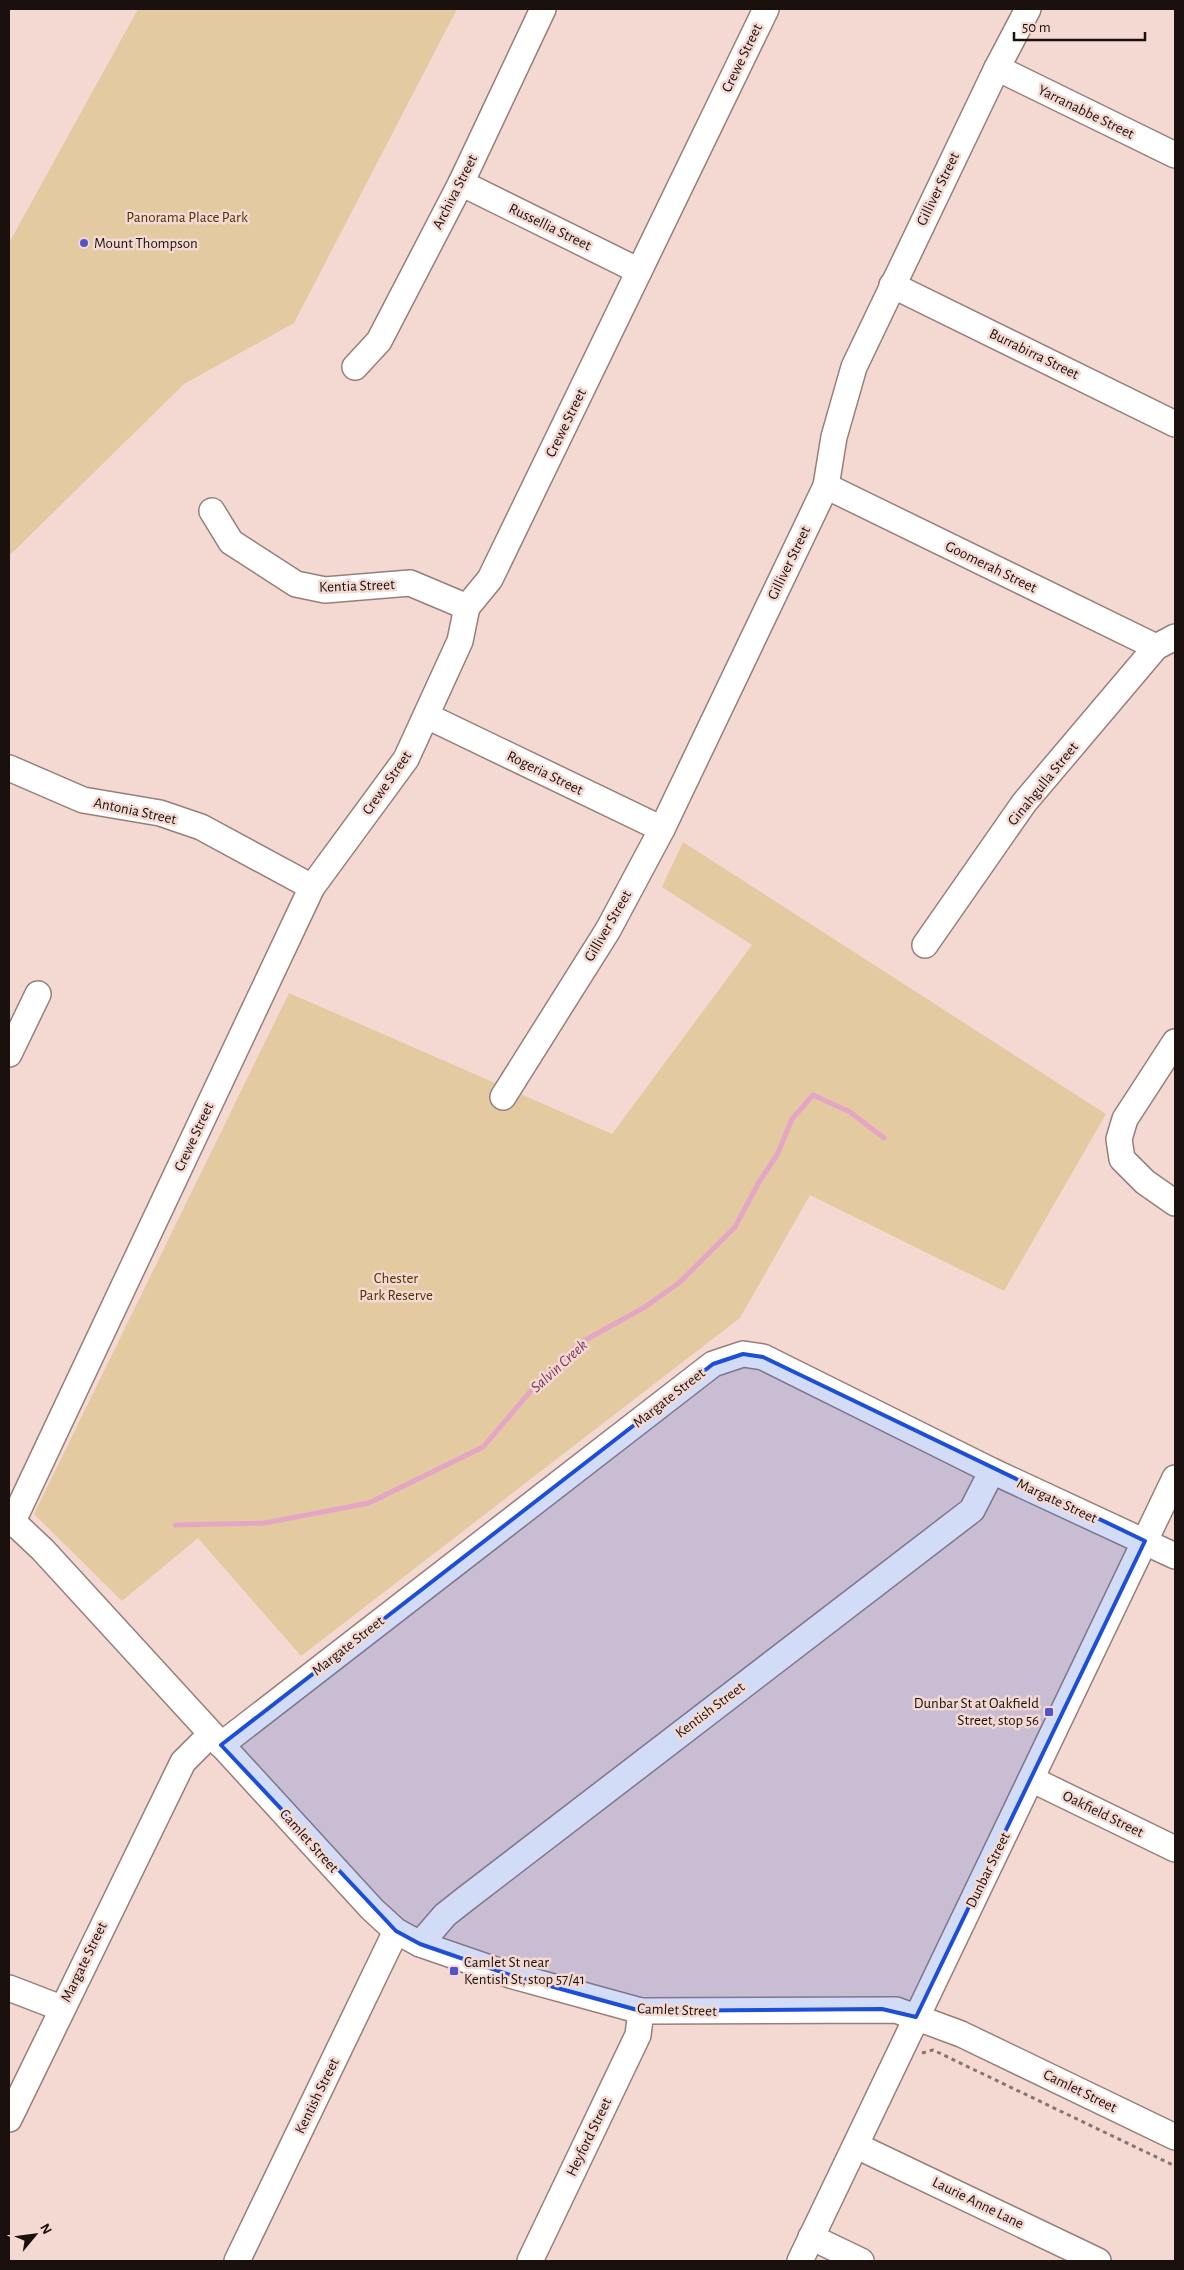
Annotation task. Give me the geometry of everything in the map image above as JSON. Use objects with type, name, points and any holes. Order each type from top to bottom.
[{"type":"street","name":"Archiva Street","points":[[355,367],[379,341],[461,183],[543,9]]},
{"type":"street","name":"Crewe Street","points":[[10,1521],[312,887],[406,759],[460,641],[467,607],[490,579],[766,9]]},
{"type":"street","name":"Gilliver Street","points":[[502,1097],[608,930],[662,829],[826,486],[834,437],[854,367],[996,68],[1028,9]]},
{"type":"street","name":"Yarranabbe Street","points":[[996,68],[1175,156]]},
{"type":"street","name":"Russellia Street","points":[[461,183],[639,271]]},
{"type":"street","name":"Burrabirra Street","points":[[892,285],[1175,424]]},
{"type":"street","name":"Goomerah Street","points":[[826,486],[1165,642]]},
{"type":"street","name":"Kentia Street","points":[[212,511],[231,542],[296,584],[325,590],[410,583],[467,607]]},
{"type":"street","name":"Ginahgulla Street","points":[[925,945],[1024,803],[1165,642]]},
{"type":"street","name":"Rogeria Street","points":[[427,716],[662,829]]},
{"type":"street","name":"Antonia Street","points":[[9,768],[83,800],[160,813],[201,827],[312,887]]},
{"type":"street","points":[[9,1054],[38,994]]},
{"type":"street","points":[[1175,1042],[1126,1119],[1118,1139],[1122,1159],[1145,1182],[1175,1202]]},
{"type":"street","name":"Margate Street","points":[[9,2119],[61,2008],[183,1762],[712,1364],[743,1354],[763,1358],[992,1471],[1175,1556]]},
{"type":"street","name":"Kentish Street","points":[[420,1944],[445,1915],[464,1900],[972,1510],[992,1471]]},
{"type":"street","name":"Dunbar Street","points":[[800,2261],[857,2146],[916,2017],[1175,1478]]},
{"type":"street","name":"Camlet Street","points":[[10,1521],[43,1550],[334,1869],[396,1931],[420,1944],[510,1975],[641,2011],[896,2010],[961,2034],[1175,2137]]},
{"type":"street","name":"Oakfield Street","points":[[1031,1779],[1175,1848]]},
{"type":"street","name":"Kentish Street","points":[[237,2261],[396,1931]]},
{"type":"street","points":[[9,1988],[61,2008]]},
{"type":"street","name":"Heyford Street","points":[[530,2261],[638,2035],[641,2011]]},
{"type":"street","name":"Laurie Anne Lane","points":[[857,2146],[1098,2261]]},
{"type":"street","points":[[811,2237],[861,2261]]},
{"type":"path","points":[[919,2045],[922,2054],[934,2050],[1175,2166]]},
{"type":"highlighted area","points":[[743,1354],[763,1357],[1145,1541],[916,2017],[882,2009],[641,2011],[510,1975],[420,1944],[396,1931],[221,1745],[713,1364]]},
{"type":"green space","name":"Panorama Place Park","points":[[138,9],[457,9],[294,323],[184,384],[9,556],[9,243]]},
{"type":"green space","name":"Chester Park Reserve","points":[[683,842],[1106,1114],[1004,1291],[810,1195],[740,1318],[301,1656],[198,1538],[122,1601],[34,1514],[289,993],[612,1134],[752,945],[662,887]]},
{"type":"waterway","name":"Salvin Creek","points":[[175,1525],[265,1523],[369,1503],[483,1447],[535,1386],[580,1343],[645,1307],[680,1282],[735,1227],[759,1182],[777,1155],[792,1119],[813,1095],[850,1112],[884,1138]]},
{"type":"place","name":"Mount Thompson","points":[[84,243]]},
{"type":"place","name":"Dunbar St at Oakfield Street, stop 56","points":[[1049,1712]]},
{"type":"place","name":"Camlet St near Kentish St, stop 57/41","points":[[454,1971]]}]
